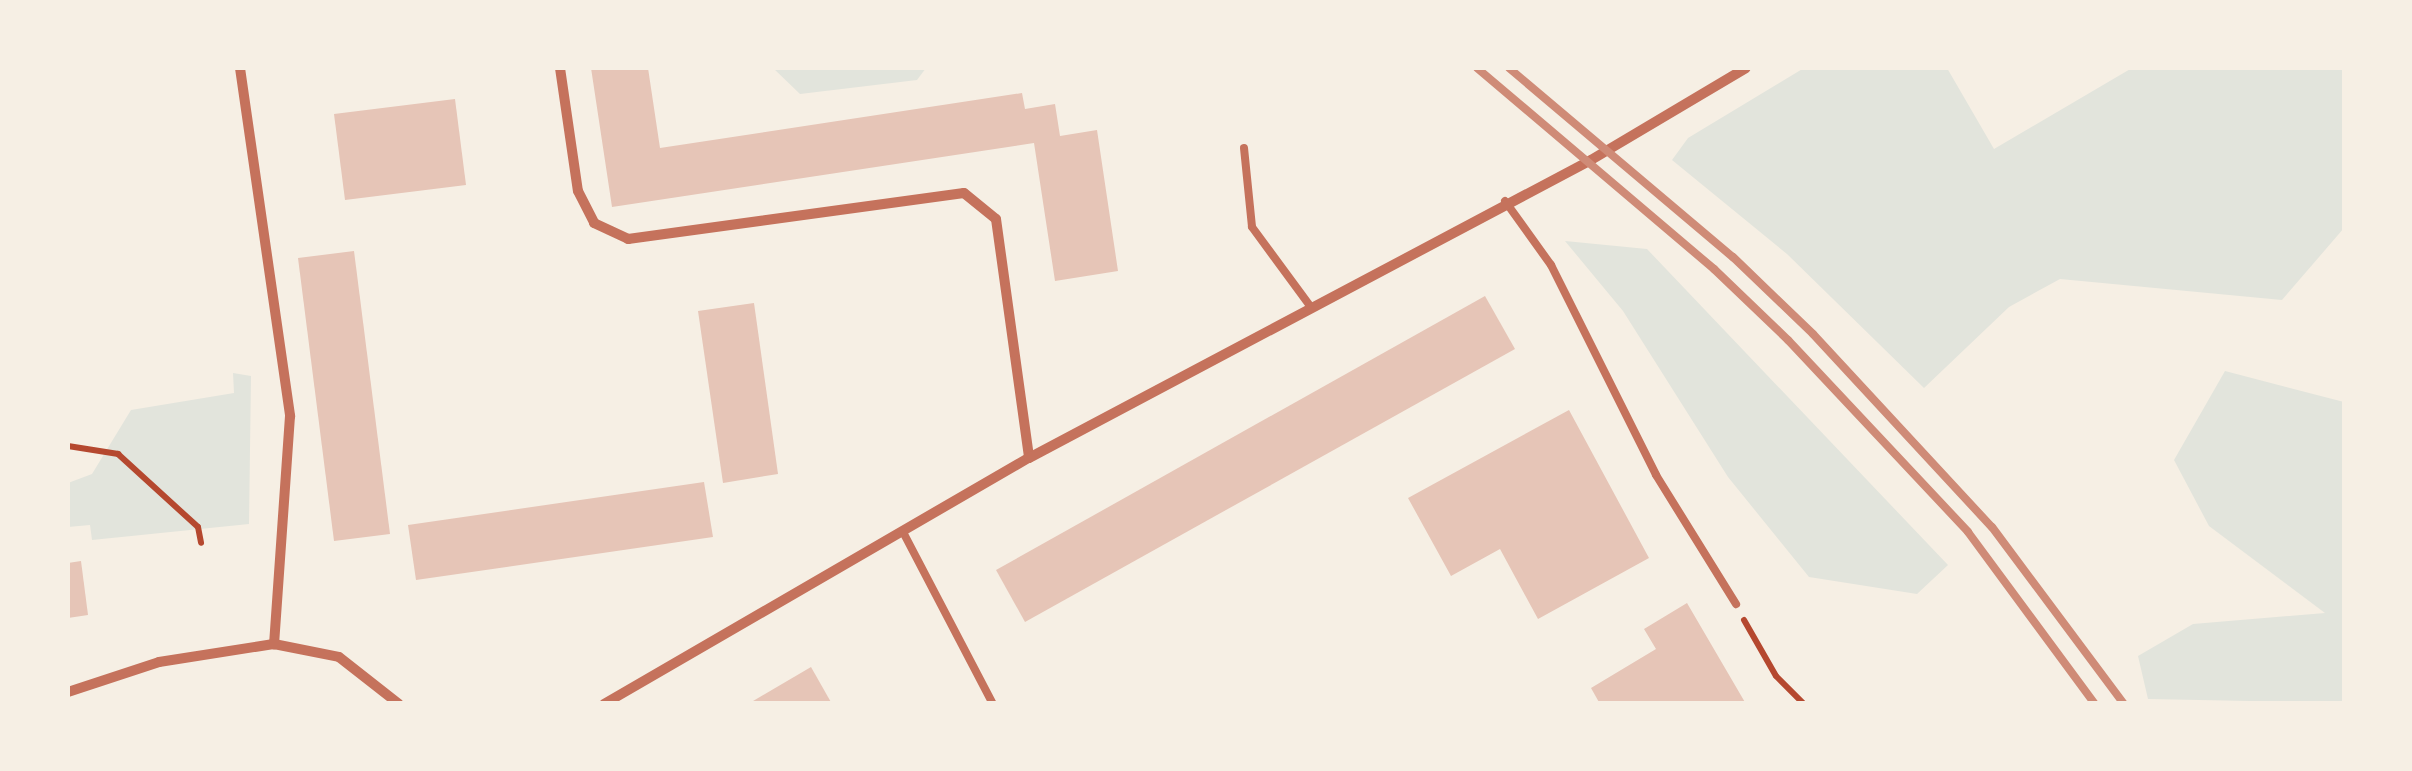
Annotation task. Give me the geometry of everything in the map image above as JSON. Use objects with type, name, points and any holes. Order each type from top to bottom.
[{"type":"street","points":[[240,68],[290,416],[274,644]]},
{"type":"street","points":[[560,68],[578,191],[594,223],[628,239],[964,193],[996,219],[1028,458]]},
{"type":"street","points":[[604,704],[1028,458],[1505,201],[1591,160],[1746,68]]},
{"type":"street","points":[[68,692],[159,662],[274,644],[340,657],[399,704]]},
{"type":"lane","points":[[1244,148],[1252,227],[1310,306]]},
{"type":"lane","points":[[1505,201],[1551,266],[1656,476],[1736,604]]},
{"type":"lane","points":[[903,532],[992,704]]},
{"type":"path","points":[[68,446],[118,454],[198,526],[200,543]]},
{"type":"path","points":[[1736,604],[1776,676],[1804,704]]},
{"type":"shaded area","points":[[773,68],[926,68],[917,80],[800,94]]},
{"type":"shaded area","points":[[1804,68],[1947,68],[1994,149],[2132,68],[2344,68],[2344,228],[2282,300],[2060,279],[2009,307],[1924,388],[1787,254],[1672,160],[1688,138]]},
{"type":"shaded area","points":[[1565,241],[1647,249],[1948,565],[1917,594],[1809,577],[1728,477],[1623,311]]},
{"type":"shaded area","points":[[2225,371],[2344,402],[2344,703],[2148,699],[2138,656],[2193,624],[2325,613],[2209,526],[2174,460]]},
{"type":"shaded area","points":[[233,373],[251,376],[249,524],[92,540],[90,525],[68,527],[68,483],[92,474],[131,410],[234,393]]},
{"type":"building","points":[[591,68],[648,68],[660,148],[1022,93],[1025,109],[1055,104],[1060,136],[1097,130],[1118,271],[1055,281],[1034,143],[612,207]]},
{"type":"building","points":[[455,99],[466,185],[345,200],[334,114]]},
{"type":"building","points":[[354,251],[390,534],[334,541],[298,258]]},
{"type":"building","points":[[1485,296],[1515,349],[1025,622],[996,570]]},
{"type":"building","points":[[754,303],[778,474],[723,483],[698,311]]},
{"type":"building","points":[[1569,410],[1649,558],[1538,619],[1500,549],[1451,576],[1408,498]]},
{"type":"building","points":[[704,482],[713,537],[416,580],[408,525]]},
{"type":"building","points":[[81,561],[88,615],[68,618],[68,563]]},
{"type":"building","points":[[1687,603],[1746,704],[1600,704],[1591,688],[1656,649],[1644,629]]},
{"type":"building","points":[[811,667],[832,704],[748,704]]},
{"type":"railway","points":[[1477,68],[1714,269],[1788,340],[1968,532],[2095,704]]},
{"type":"railway","points":[[1509,68],[1733,257],[1813,334],[1992,527],[2124,704]]}]
